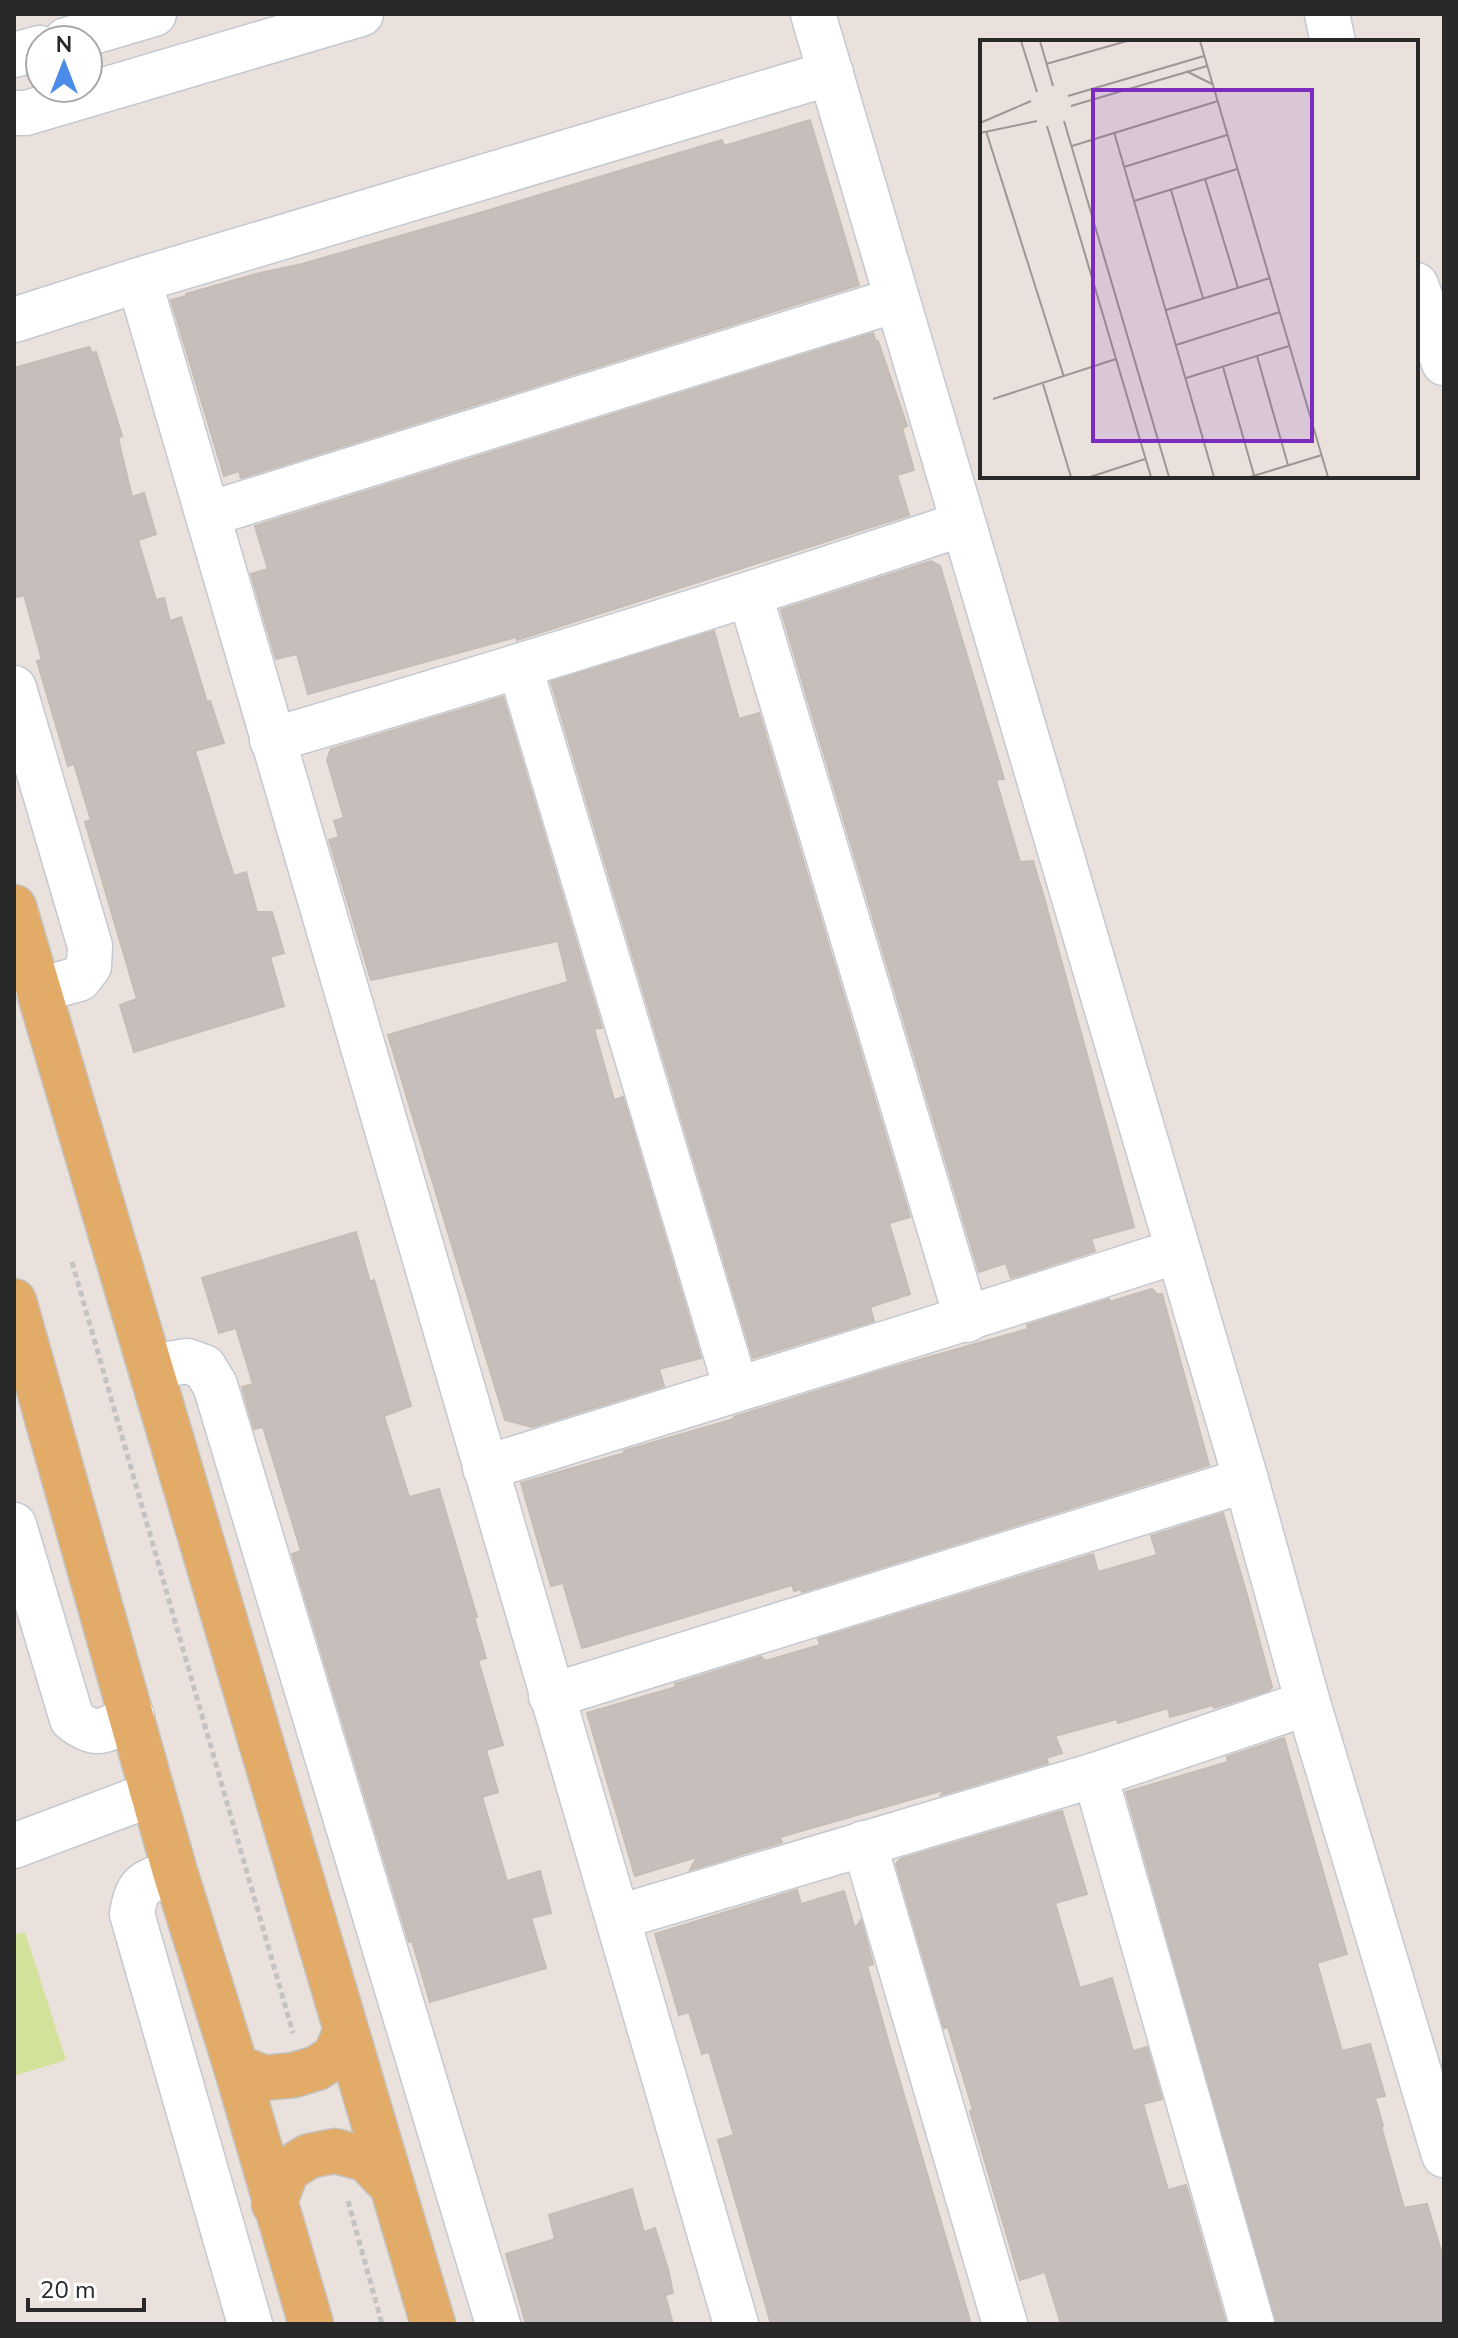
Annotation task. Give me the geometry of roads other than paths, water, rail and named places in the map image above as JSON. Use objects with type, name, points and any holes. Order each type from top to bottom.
[{"type":"main road","points":[[14,907],[433,2324]]},
{"type":"main road","points":[[14,1301],[152,1794],[311,2324]]},
{"type":"main road","points":[[236,2067],[265,2078],[317,2068],[335,2056],[345,2033]]},
{"type":"main road","points":[[274,2204],[287,2170],[309,2156],[335,2151],[366,2159],[390,2184]]},
{"type":"street","points":[[104,29],[154,14]]},
{"type":"street","points":[[14,113],[26,113],[361,14]]},
{"type":"street","points":[[813,14],[1246,1480],[1308,1703],[1444,2155]]},
{"type":"street","points":[[1327,14],[1333,40]]},
{"type":"street","points":[[14,320],[831,73]]},
{"type":"street","points":[[139,280],[736,2324]]},
{"type":"street","points":[[1418,291],[1444,363]]},
{"type":"street","points":[[209,514],[896,300]]},
{"type":"street","points":[[272,740],[750,595],[962,524]]},
{"type":"street","points":[[750,595],[967,1320]]},
{"type":"street","points":[[520,667],[736,1388]]},
{"type":"street","points":[[14,688],[90,946],[89,966],[79,979],[38,990]]},
{"type":"street","points":[[485,1468],[736,1388],[967,1320],[1177,1251]]},
{"type":"street","points":[[150,1367],[187,1361],[204,1367],[215,1385],[498,2324]]},
{"type":"street","points":[[551,1696],[1246,1480]]},
{"type":"street","points":[[14,1525],[72,1719],[87,1731],[104,1731],[132,1716]]},
{"type":"street","points":[[619,1917],[1095,1775],[1308,1703]]},
{"type":"street","points":[[1095,1775],[1252,2324]]},
{"type":"street","points":[[14,1846],[152,1794]]},
{"type":"street","points":[[864,1843],[1005,2324]]},
{"type":"street","points":[[175,1872],[149,1881],[136,1893],[132,1914],[250,2324]]}]
